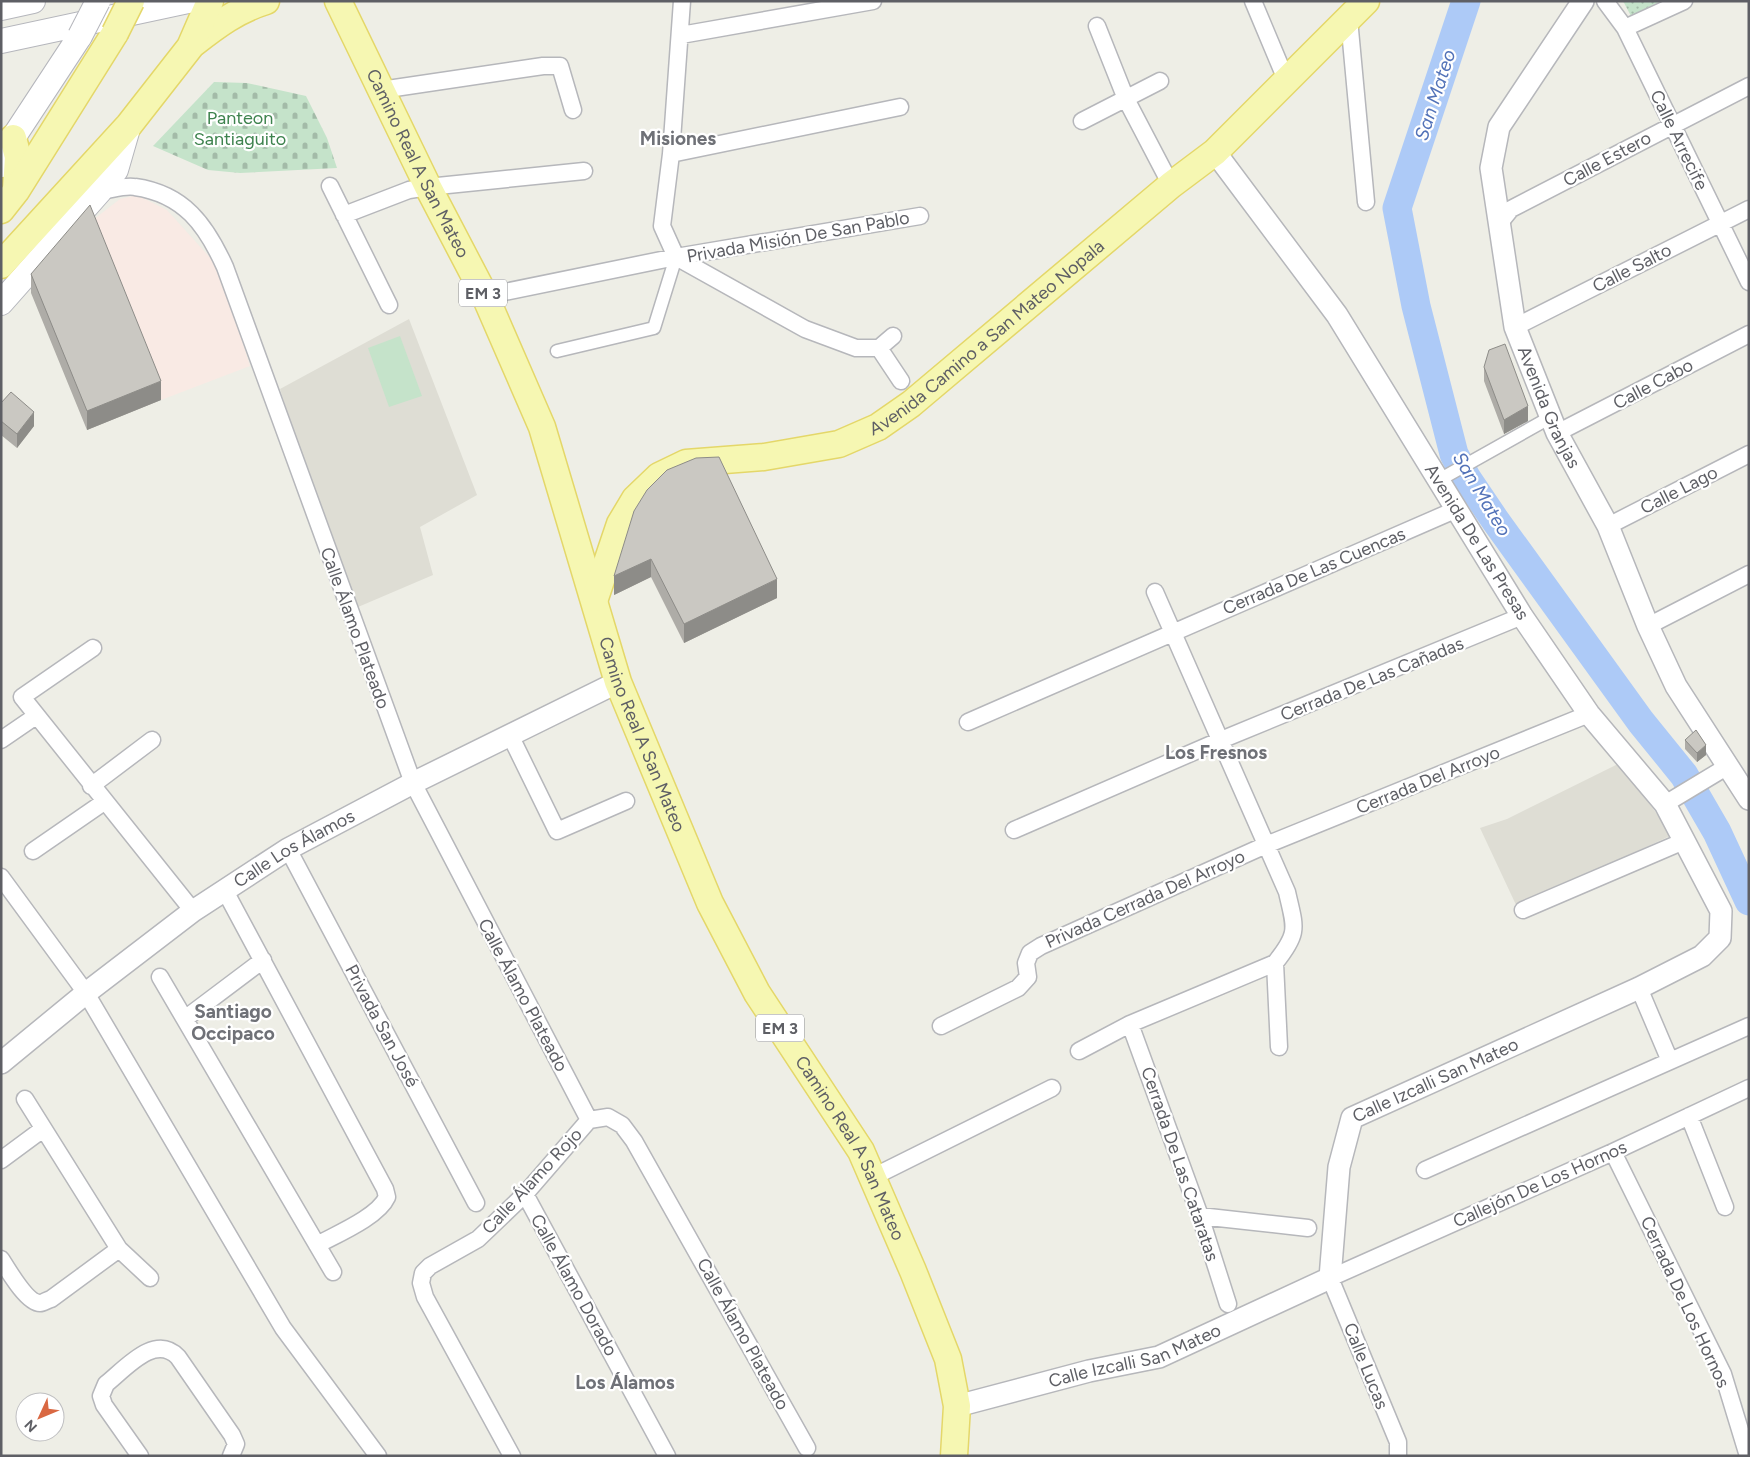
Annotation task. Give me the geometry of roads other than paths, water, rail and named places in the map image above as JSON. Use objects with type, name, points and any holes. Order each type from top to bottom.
[{"type":"main road","points":[[1,8],[32,1]]},
{"type":"main road","points":[[1,165],[7,136],[80,36],[98,1]]},
{"type":"main road","points":[[9,201],[115,34],[131,1]]},
{"type":"main road","points":[[1,266],[130,125],[190,47],[226,18],[247,7],[266,1]]},
{"type":"main road","name":"Camino Real A San Mateo","points":[[338,1],[428,187],[485,296],[542,427],[595,598],[618,682],[714,911],[757,993],[861,1151],[873,1177],[948,1359],[957,1406],[954,1456]]},
{"type":"main road","points":[[1,42],[201,5],[190,47]]},
{"type":"main road","name":"Avenida Camino a San Mateo Nopala","points":[[595,598],[620,524],[635,499],[658,476],[686,463],[764,457],[839,444],[878,427],[911,404],[1171,185],[1215,152],[1357,10]]},
{"type":"main road","points":[[1,303],[100,192],[116,170],[130,125]]},
{"type":"main road","points":[[7,136],[18,157],[9,201]]},
{"type":"street","points":[[682,1],[681,35],[662,226],[676,257],[805,329],[856,348],[879,348],[893,336]]},
{"type":"street","points":[[681,35],[873,1]]},
{"type":"street","points":[[1253,1],[1287,82]]},
{"type":"street","name":"Avenida Granjas","points":[[1583,1],[1499,127],[1491,168],[1498,225],[1515,327],[1554,425],[1608,526],[1648,626],[1676,686],[1721,770],[1749,799]]},
{"type":"street","name":"Calle Arrecife","points":[[1605,1],[1625,28],[1749,282]]},
{"type":"street","points":[[1625,28],[1684,1]]},
{"type":"street","points":[[1357,10],[1366,202]]},
{"type":"street","points":[[1097,26],[1126,99],[1171,185]]},
{"type":"street","points":[[381,90],[542,66],[560,66],[573,110]]},
{"type":"street","points":[[1082,121],[1160,81]]},
{"type":"street","name":"Calle Estero","points":[[1498,225],[1511,209],[1749,86]]},
{"type":"street","points":[[670,154],[900,107]]},
{"type":"street","name":"Avenida De Las Presas","points":[[1215,152],[1337,316],[1444,477],[1455,510],[1522,616],[1589,714],[1671,800],[1684,841],[1721,911],[1720,938]]},
{"type":"street","points":[[344,215],[409,190],[584,171]]},
{"type":"street","name":"Calle Álamo Plateado","points":[[100,192],[133,186],[159,194],[196,216],[212,237],[225,267],[412,783],[589,1120]]},
{"type":"street","points":[[330,186],[389,305]]},
{"type":"street","name":"Calle Salto","points":[[1515,327],[1749,209]]},
{"type":"street","name":"Privada Misión De San Pablo","points":[[485,296],[676,257],[920,216]]},
{"type":"street","points":[[557,351],[654,328],[676,257]]},
{"type":"street","name":"Calle Cabo","points":[[1554,425],[1749,334]]},
{"type":"street","points":[[879,348],[901,381]]},
{"type":"street","points":[[1444,477],[1468,462],[1554,425]]},
{"type":"street","name":"Calle Lago","points":[[1608,526],[1749,454]]},
{"type":"street","name":"Cerrada De Las Cuencas","points":[[968,722],[1455,510]]},
{"type":"street","points":[[1648,626],[1749,574]]},
{"type":"street","points":[[1079,1051],[1130,1024],[1275,963],[1288,946],[1295,930],[1287,892],[1155,592]]},
{"type":"street","name":"Cerrada De Las Cañadas","points":[[1014,830],[1221,740],[1522,616]]},
{"type":"street","points":[[93,648],[22,697],[193,911]]},
{"type":"street","name":"Calle Los Álamos","points":[[1,1063],[193,911],[288,849],[412,783],[618,682]]},
{"type":"street","name":"Cerrada Del Arroyo","points":[[1266,845],[1589,714]]},
{"type":"street","points":[[1,740],[36,716]]},
{"type":"street","points":[[510,735],[557,831],[626,801]]},
{"type":"street","points":[[92,786],[152,740]]},
{"type":"street","points":[[1671,800],[1721,770]]},
{"type":"street","points":[[32,851],[104,802]]},
{"type":"street","points":[[1523,910],[1684,841]]},
{"type":"street","name":"Privada Cerrada Del Arroyo","points":[[941,1026],[1018,988],[1028,976],[1026,963],[1030,953],[1041,946],[1266,845]]},
{"type":"street","name":"Privada San José","points":[[288,849],[476,1203]]},
{"type":"street","points":[[1,877],[86,994],[283,1328],[378,1456]]},
{"type":"street","points":[[224,889],[385,1189],[387,1197],[384,1205],[375,1212],[317,1244]]},
{"type":"street","name":"Calle Izcalli San Mateo","points":[[957,1406],[1089,1371],[1158,1357],[1330,1278],[1339,1167],[1352,1118],[1639,988],[1702,956],[1720,938]]},
{"type":"street","points":[[186,1018],[263,960]]},
{"type":"street","points":[[1275,963],[1279,1047]]},
{"type":"street","points":[[160,977],[186,1018],[333,1272]]},
{"type":"street","points":[[1639,988],[1670,1061]]},
{"type":"street","name":"Cerrada De Las Cataratas","points":[[1130,1024],[1200,1216],[1228,1304]]},
{"type":"street","points":[[1425,1170],[1749,1026]]},
{"type":"street","points":[[873,1177],[1052,1088]]},
{"type":"street","name":"Callejón De Los Hornos","points":[[1330,1278],[1613,1152],[1749,1088]]},
{"type":"street","points":[[25,1098],[119,1249],[150,1278]]},
{"type":"street","points":[[1689,1116],[1725,1207]]},
{"type":"street","name":"Calle Álamo Rojo","points":[[512,1456],[425,1297],[421,1283],[423,1273],[430,1266],[478,1239],[525,1194],[589,1120],[608,1117],[622,1125],[634,1141]]},
{"type":"street","points":[[1,1160],[43,1128]]},
{"type":"street","name":"Calle Álamo Plateado","points":[[634,1141],[807,1448]]},
{"type":"street","name":"Cerrada De Los Hornos","points":[[1613,1152],[1723,1374],[1748,1456]]},
{"type":"street","name":"Calle Álamo Dorado","points":[[525,1194],[667,1456]]},
{"type":"street","points":[[1200,1216],[1308,1228]]},
{"type":"street","points":[[1,1260],[33,1301],[40,1303],[51,1299],[119,1249]]},
{"type":"street","name":"Calle Lucas","points":[[1330,1278],[1398,1442],[1398,1456]]},
{"type":"street","points":[[140,1456],[104,1404],[102,1391],[106,1384],[150,1350],[164,1347],[171,1349],[178,1357],[232,1435],[236,1444],[231,1456]]},
{"type":"waterway","name":"San Mateo","points":[[1466,1],[1397,208],[1416,306],[1454,454],[1466,477],[1495,520],[1641,722],[1684,775],[1717,832],[1749,901]]},
{"type":"district","name":"Misiones","points":[[678,138]]},
{"type":"district","name":"Los Fresnos","points":[[1216,752]]},
{"type":"district","name":"Santiago Occipaco","points":[[233,1022]]},
{"type":"district","name":"Los Álamos","points":[[625,1382]]},
{"type":"park label","name":"Panteon Santiaguito","points":[[240,128]]}]
